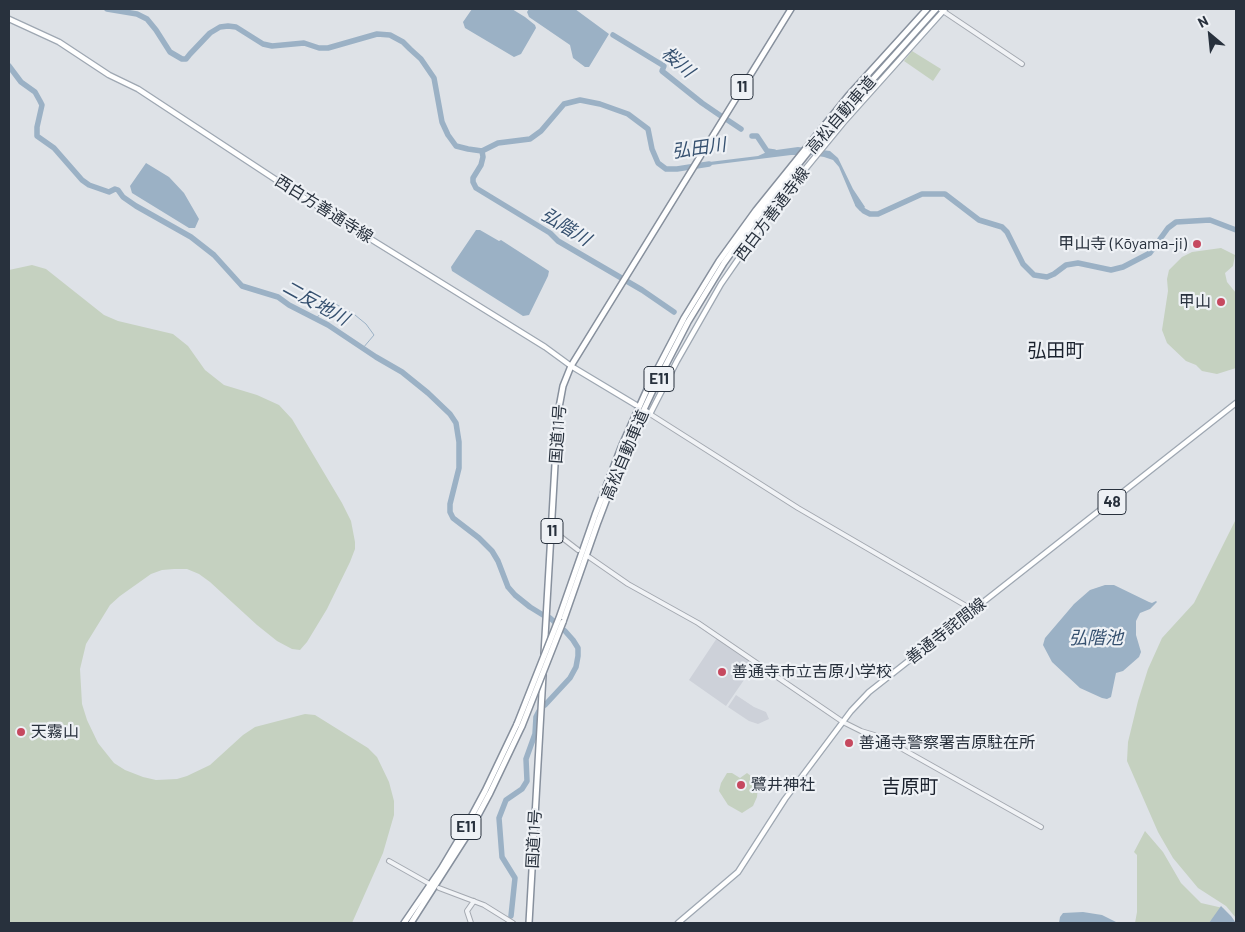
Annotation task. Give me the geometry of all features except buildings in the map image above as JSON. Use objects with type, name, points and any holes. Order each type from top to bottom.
[{"type":"highway","name":"国道11号","points":[[529,923],[558,412],[563,386],[571,366],[791,9]]},
{"type":"highway","name":"高松自動車道","points":[[411,923],[468,834],[490,793],[561,620],[601,497],[622,445],[649,385],[684,318],[719,261],[756,210],[887,52],[928,9]]},
{"type":"highway","name":"高松自動車道","points":[[811,145],[936,9]]},
{"type":"highway","name":"高松自動車道","points":[[404,923],[441,869],[463,832],[519,725]]},
{"type":"main road","name":"西白方善通寺線","points":[[648,413],[720,284],[775,206],[849,117],[943,10]]},
{"type":"main road","name":"西白方善通寺線","points":[[9,19],[59,42],[109,75],[138,89],[290,189],[636,405]]},
{"type":"main road","name":"善通寺詫間線","points":[[678,923],[738,872],[785,798],[843,722],[869,692],[1236,403]]},
{"type":"street","points":[[943,10],[1022,64]]},
{"type":"street","points":[[648,413],[798,508],[972,611]]},
{"type":"street","points":[[552,530],[578,550]]},
{"type":"street","points":[[589,557],[628,584],[704,627],[843,722],[860,731],[881,737],[1041,827]]},
{"type":"street","points":[[389,861],[428,883]]},
{"type":"street","points":[[439,888],[474,901],[514,923]]},
{"type":"street","points":[[471,923],[467,911],[474,901]]},
{"type":"shaded area","name":"善通寺市立吉原小学校","points":[[717,638],[755,664],[726,706],[689,680]]},
{"type":"shaded area","points":[[736,695],[754,707],[766,712],[769,719],[758,724],[749,721],[728,707]]},
{"type":"green space","points":[[912,51],[941,69],[933,81],[904,61]]},
{"type":"green space","points":[[1221,248],[1235,255],[1233,266],[1225,273],[1227,282],[1236,293],[1236,368],[1217,374],[1202,371],[1196,365],[1186,361],[1167,343],[1162,330],[1169,270],[1182,257],[1192,252]]},
{"type":"green space","points":[[32,265],[46,269],[104,315],[118,321],[173,334],[188,346],[205,370],[224,385],[257,395],[279,405],[292,419],[351,521],[355,549],[350,562],[327,609],[300,650],[292,649],[277,641],[199,574],[187,569],[162,570],[151,574],[110,605],[86,644],[80,669],[82,704],[98,743],[114,763],[125,770],[143,777],[156,780],[177,779],[187,776],[210,765],[243,735],[255,727],[305,714],[315,715],[368,748],[377,757],[389,782],[394,801],[394,815],[383,853],[352,923],[9,923],[9,270]]},
{"type":"green space","points":[[1236,519],[1236,918],[1226,906],[1198,888],[1173,858],[1158,832],[1127,761],[1128,742],[1148,669],[1162,638],[1194,603]]},
{"type":"green space","points":[[727,773],[732,773],[740,778],[747,773],[755,779],[758,786],[757,797],[753,806],[742,813],[728,805],[719,791]]},
{"type":"green space","points":[[1145,831],[1163,852],[1181,883],[1201,903],[1223,908],[1236,923],[1135,923],[1137,912],[1137,855],[1134,852]]},
{"type":"water","points":[[472,9],[512,9],[525,17],[536,28],[521,54],[514,57],[465,28],[463,22]]},
{"type":"water","points":[[529,9],[575,9],[609,34],[589,67],[585,67],[573,58],[570,45],[529,17],[527,12]]},
{"type":"water","points":[[798,147],[830,151],[838,158],[853,189],[865,207],[860,211],[855,205],[839,167],[833,160],[824,157],[791,155],[703,166],[701,163],[758,156],[769,151]]},
{"type":"water","points":[[146,163],[169,177],[184,193],[199,219],[195,228],[189,228],[132,193],[130,186]]},
{"type":"water","points":[[476,230],[480,230],[499,241],[501,240],[549,271],[529,315],[523,316],[452,271],[451,267]]},
{"type":"water","name":"弘階池","points":[[1105,585],[1114,585],[1149,602],[1157,602],[1150,609],[1140,613],[1136,621],[1136,635],[1141,652],[1139,657],[1123,671],[1116,673],[1111,697],[1107,699],[1080,688],[1052,662],[1043,645],[1045,638],[1074,604],[1090,590]]},
{"type":"water","points":[[1221,906],[1231,916],[1236,923],[1209,923]]},
{"type":"water","points":[[1083,912],[1102,915],[1118,923],[1059,923],[1063,913]]},
{"type":"waterway","name":"弘田川","points":[[107,9],[137,14],[147,19],[170,52],[182,59],[186,59],[210,33],[220,27],[228,26],[236,27],[263,44],[272,46],[304,43],[319,48],[328,48],[377,34],[390,35],[403,42],[421,59],[434,78],[442,122],[456,146],[482,151],[498,143],[530,139],[541,131],[564,104],[580,100],[600,104],[628,114],[648,129],[652,149],[658,163],[666,169],[709,164]]},
{"type":"waterway","name":"桜川","points":[[613,35],[664,66],[662,71],[721,116]]},
{"type":"waterway","name":"二反地川","points":[[9,66],[21,82],[35,92],[42,105],[37,136],[54,148],[82,180],[89,185],[109,192],[115,189],[118,190],[123,197],[136,206],[191,237],[214,255],[242,286],[278,297],[289,305],[328,325],[402,372],[450,414],[456,423],[459,442],[459,468],[450,504],[450,512],[453,518],[479,538],[492,551],[508,587],[515,595],[543,615]]},
{"type":"waterway","name":"桜川","points":[[726,119],[741,129]]},
{"type":"waterway","name":"桜川","points":[[752,136],[757,136],[767,151],[774,152]]},
{"type":"waterway","name":"弘階川","points":[[482,151],[481,165],[473,178],[476,188],[550,233],[558,241],[642,290],[674,312]]},
{"type":"waterway","name":"弘田川","points":[[858,205],[870,214],[878,214],[922,194],[945,194],[979,220],[1002,227],[1007,232],[1023,264],[1034,275],[1047,277],[1066,265],[1078,263],[1111,270],[1123,267],[1150,253],[1168,228],[1176,222],[1210,220],[1236,230]]},
{"type":"waterway","points":[[315,319],[332,302],[355,315],[366,324],[374,335],[363,348]]},
{"type":"waterway","name":"二反地川","points":[[545,705],[570,678],[576,667],[578,656],[578,648],[573,640],[550,618]]},
{"type":"waterway","name":"二反地川","points":[[511,916],[515,878],[502,857],[499,818],[506,800],[522,789],[527,781],[526,759],[535,734],[536,717],[539,711]]},
{"type":"place","name":"甲山寺 (Kōyama-ji)","points":[[1197,244]]},
{"type":"place","name":"甲山","points":[[1221,302]]},
{"type":"place","name":"善通寺市立吉原小学校","points":[[722,672]]},
{"type":"place","name":"天霧山","points":[[21,732]]},
{"type":"place","name":"善通寺警察署吉原駐在所","points":[[849,743]]},
{"type":"place","name":"鷺井神社","points":[[741,785]]},
{"type":"district","name":"弘田町","points":[[1056,351]]},
{"type":"district","name":"吉原町","points":[[910,787]]}]
